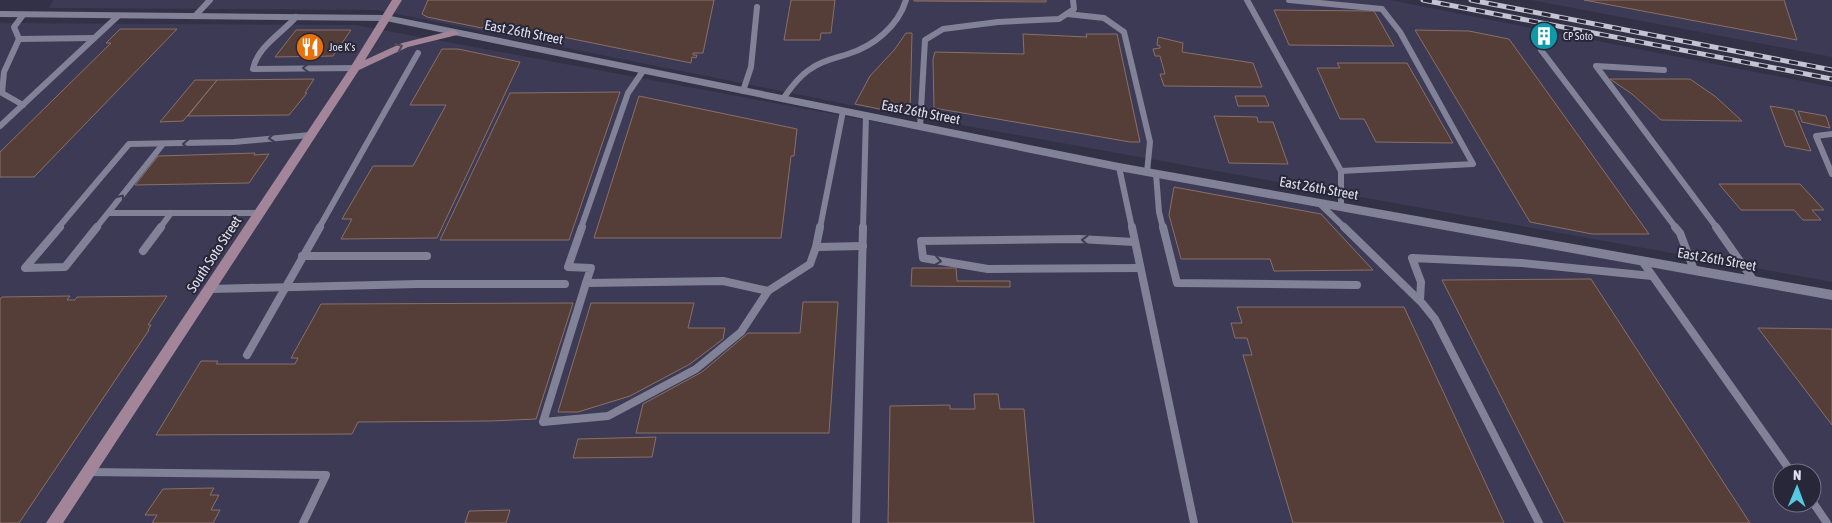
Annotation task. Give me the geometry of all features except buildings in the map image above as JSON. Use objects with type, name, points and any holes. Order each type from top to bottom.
[{"type":"main road","name":"South Soto Street","points":[[54,523],[355,68],[397,0]]},
{"type":"main road","points":[[355,68],[405,45],[454,33]]},
{"type":"street","name":"East 26th Street","points":[[0,14],[386,18],[1119,167],[1832,295]]},
{"type":"lane","points":[[195,16],[210,0]]},
{"type":"lane","points":[[783,99],[802,74],[819,64],[859,50],[877,38],[895,23],[906,0]]},
{"type":"lane","points":[[920,127],[925,40],[943,29],[998,22],[1059,19],[1074,9],[1073,0]]},
{"type":"lane","points":[[1247,0],[1341,171],[1341,207]]},
{"type":"lane","points":[[1289,0],[1382,10],[1400,32],[1473,164],[1341,171]]},
{"type":"lane","points":[[743,91],[751,66],[757,7]]},
{"type":"lane","points":[[1067,14],[1096,15],[1112,20],[1124,32],[1150,142],[1152,173],[1159,212],[1177,283],[1357,285]]},
{"type":"lane","points":[[19,15],[14,27],[19,39]]},
{"type":"lane","points":[[0,126],[118,16]]},
{"type":"lane","points":[[296,17],[261,52],[253,64],[253,68],[355,68]]},
{"type":"lane","points":[[19,39],[94,38]]},
{"type":"lane","points":[[19,39],[10,56],[1,83],[2,93],[23,105]]},
{"type":"lane","points":[[1541,50],[1596,125],[1680,233],[1694,270]]},
{"type":"lane","points":[[247,355],[418,53]]},
{"type":"lane","points":[[1664,70],[1596,66],[1754,281]]},
{"type":"lane","points":[[643,71],[628,93],[568,267],[591,268],[543,422],[608,416],[696,369],[741,332],[768,291],[810,264],[816,247],[843,111]]},
{"type":"lane","points":[[856,523],[866,116]]},
{"type":"lane","points":[[1832,134],[1816,136],[1819,147],[1832,174]]},
{"type":"lane","points":[[163,144],[65,267],[25,268],[129,144],[163,144],[310,135]]},
{"type":"lane","points":[[1119,167],[1194,523]]},
{"type":"lane","points":[[1319,203],[1420,300],[1435,319],[1540,523]]},
{"type":"lane","points":[[108,213],[259,213]]},
{"type":"lane","points":[[143,251],[171,213]]},
{"type":"lane","points":[[1134,242],[1079,239],[921,241],[920,248],[923,258],[988,269],[1139,268]]},
{"type":"lane","points":[[816,247],[863,246]]},
{"type":"lane","points":[[302,256],[426,256]]},
{"type":"lane","points":[[1420,300],[1421,282],[1412,258],[1522,263],[1652,276]]},
{"type":"lane","points":[[1642,261],[1785,463]]},
{"type":"lane","points":[[586,283],[723,281],[768,291]]},
{"type":"lane","points":[[209,289],[418,284],[565,284]]},
{"type":"lane","points":[[88,472],[326,475],[303,523]]},
{"type":"shaded area","points":[[53,0],[1390,0],[1832,87],[1832,282],[845,104],[377,10],[49,8]]},
{"type":"shaded area","points":[[1531,0],[1832,0],[1832,57]]},
{"type":"shaded area","points":[[0,23],[356,25],[1832,300],[1832,523],[0,523]]},
{"type":"railway","points":[[1423,0],[1832,79]]},
{"type":"railway","points":[[1471,0],[1832,70]]},
{"type":"place","name":"CP Soto","points":[[1544,36]]},
{"type":"place","name":"Joe K's","points":[[310,47]]}]
